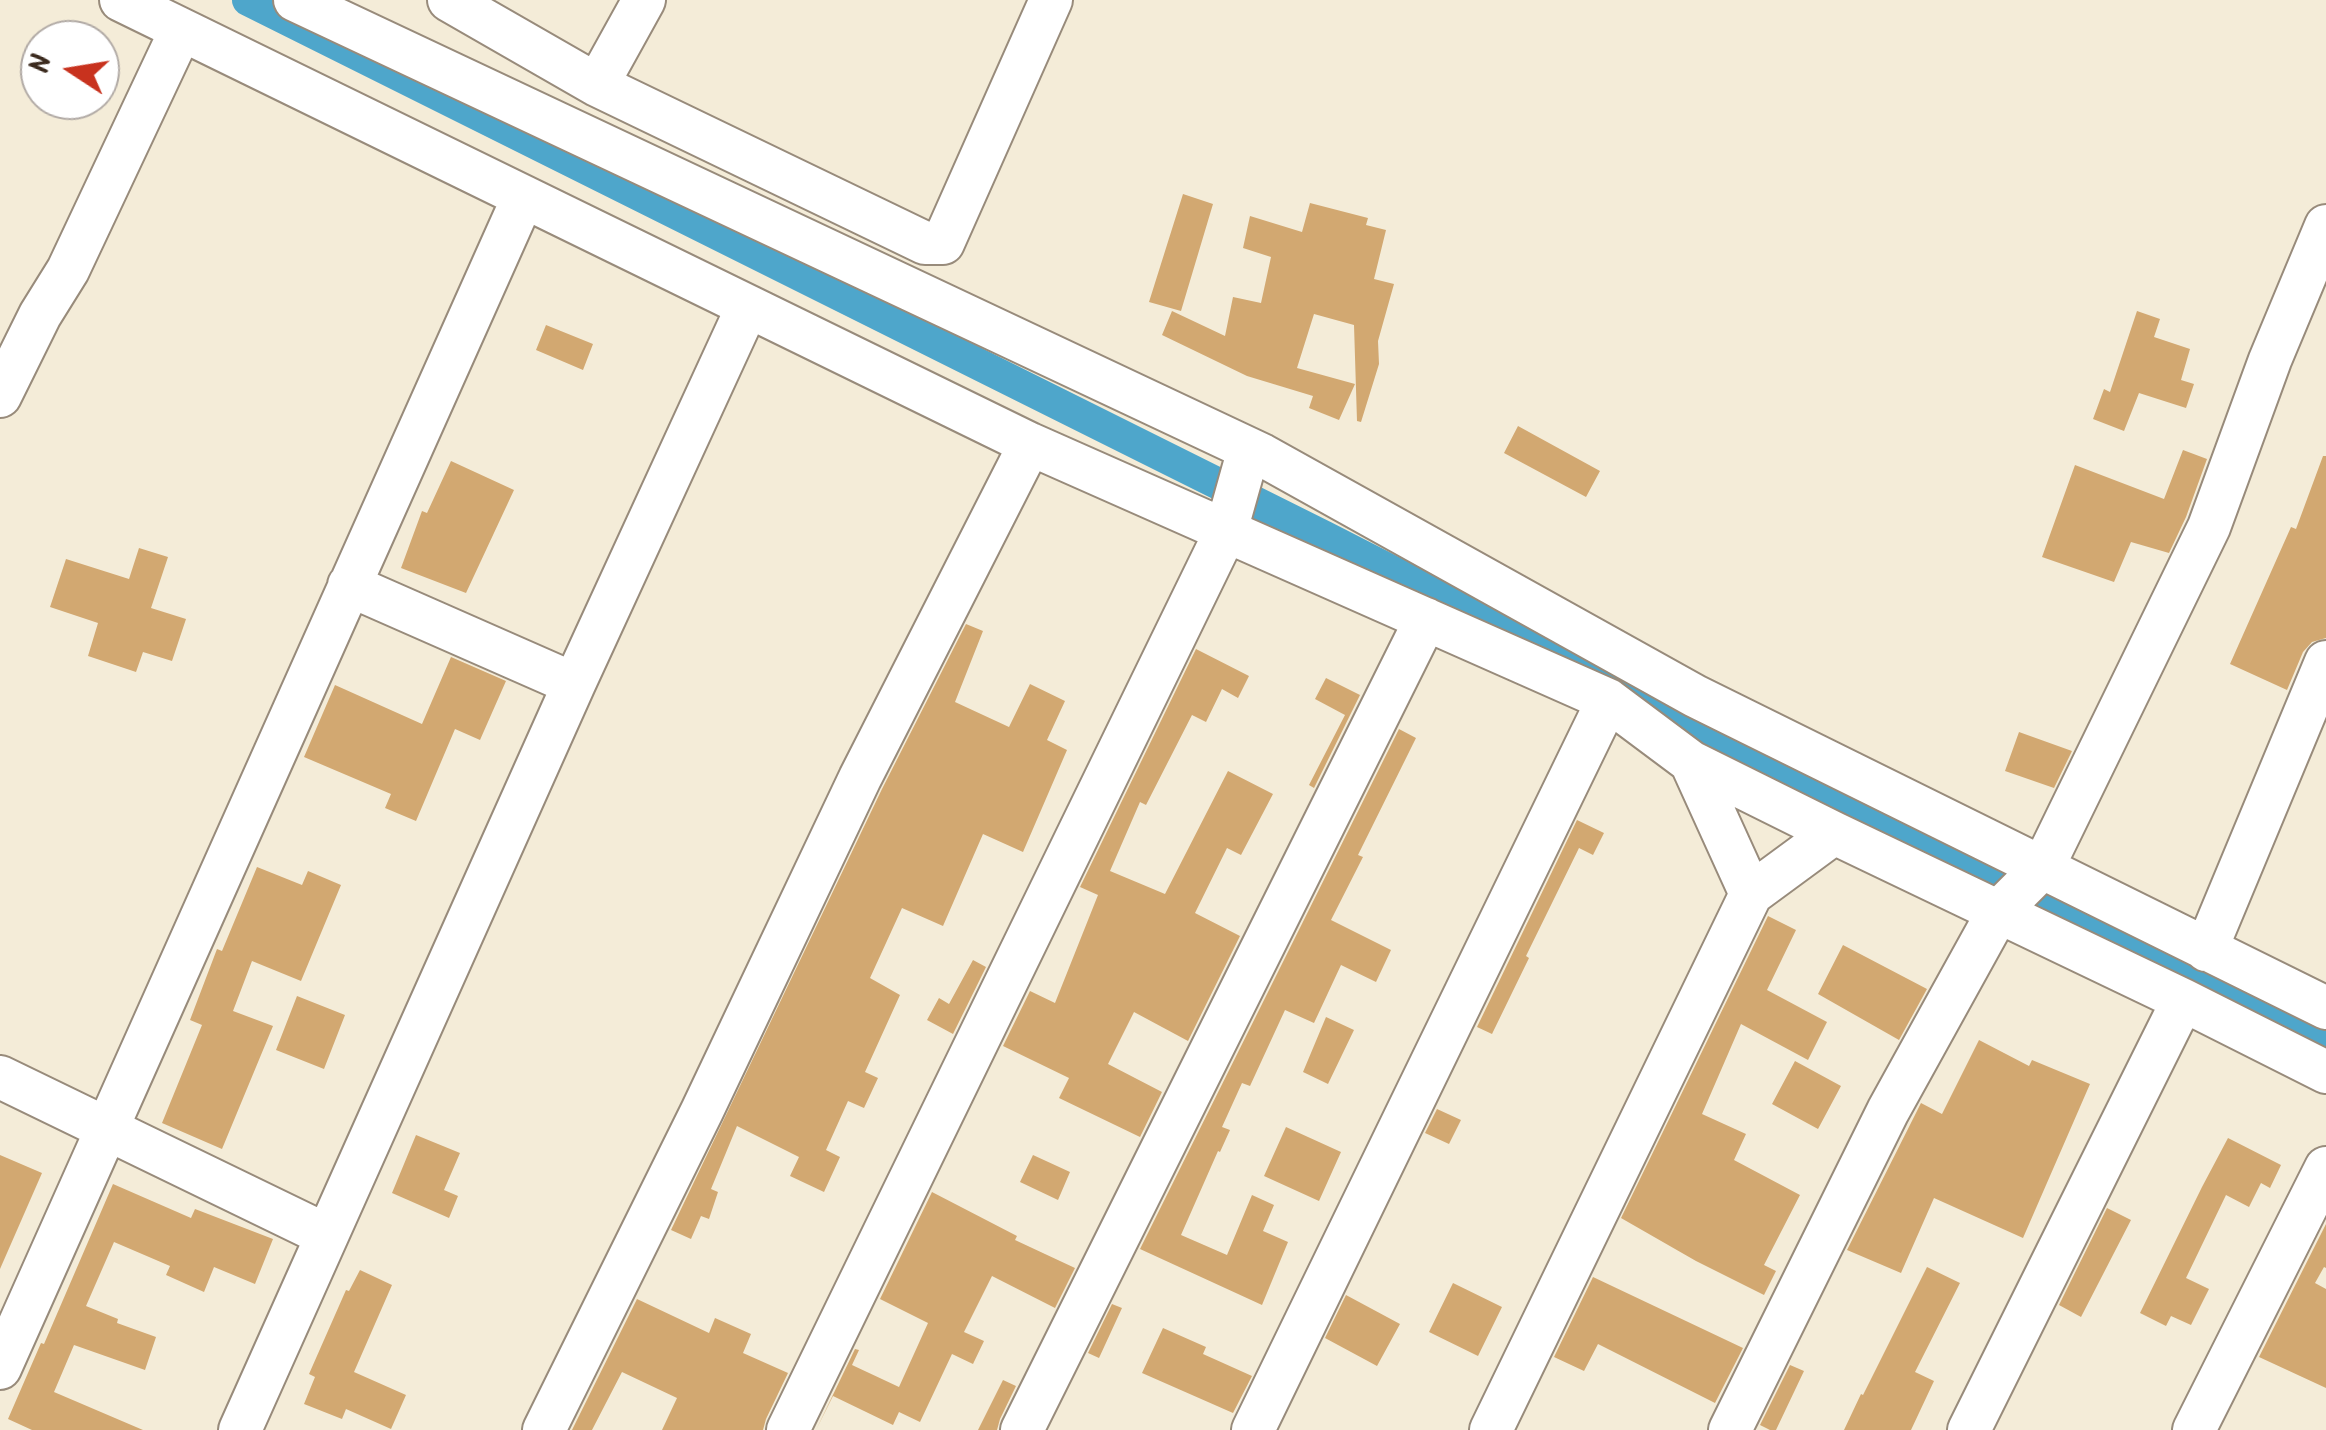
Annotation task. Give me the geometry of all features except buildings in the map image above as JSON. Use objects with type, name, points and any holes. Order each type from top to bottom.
[{"type":"street","points":[[121,0],[1030,444],[1608,700],[1691,762],[2326,1072]]},
{"type":"street","points":[[295,0],[1250,449],[1695,696],[2326,1008]]},
{"type":"street","points":[[449,0],[597,86],[925,243],[943,243],[1051,0]]},
{"type":"street","points":[[597,86],[644,0]]},
{"type":"street","points":[[0,396],[40,315],[68,270],[181,30]]},
{"type":"street","points":[[0,1368],[524,198]]},
{"type":"street","points":[[1730,1430],[1888,1111],[1998,912],[2043,867],[2209,527],[2270,360],[2326,226]]},
{"type":"street","points":[[240,1430],[747,308]]},
{"type":"street","points":[[544,1430],[869,760],[1030,444]]},
{"type":"street","points":[[788,1430],[1226,530],[1250,449]]},
{"type":"street","points":[[349,585],[574,684]]},
{"type":"street","points":[[1022,1430],[1426,619]]},
{"type":"street","points":[[2206,950],[2326,662]]},
{"type":"street","points":[[1253,1430],[1608,700]]},
{"type":"street","points":[[1691,762],[1752,894]]},
{"type":"street","points":[[1491,1430],[1752,894],[1834,833]]},
{"type":"street","points":[[1968,1430],[2183,1000]]},
{"type":"street","points":[[0,1077],[326,1235]]},
{"type":"street","points":[[2194,1430],[2326,1168]]},
{"type":"waterway","points":[[248,0],[1325,537],[1720,739],[2326,1035]]}]
